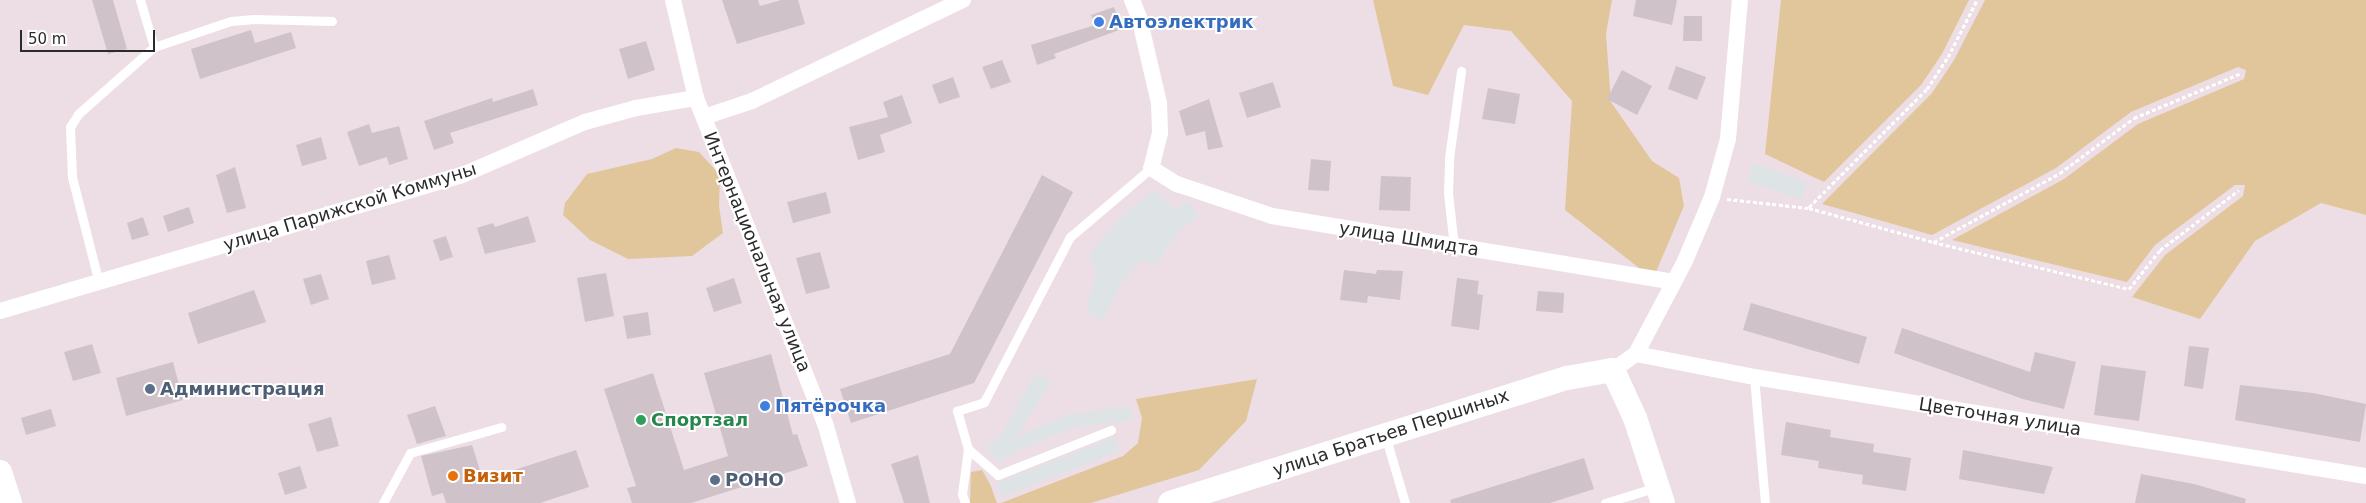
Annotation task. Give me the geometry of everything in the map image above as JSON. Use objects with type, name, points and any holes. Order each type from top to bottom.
[{"type":"street","name":"Интернациональная улица","points":[[673,0],[696,98],[825,423],[848,503]]},
{"type":"street","points":[[704,117],[752,101],[963,0]]},
{"type":"street","points":[[1132,0],[1139,17],[1159,103],[1160,133],[1151,168]]},
{"type":"street","points":[[1660,495],[1635,418],[1613,370],[1636,354],[1674,282],[1712,197],[1728,139],[1740,0]]},
{"type":"street","name":"улица Парижской Коммуны","points":[[0,311],[460,176],[585,122],[636,108],[696,98]]},
{"type":"street","name":"улица Шмидта","points":[[1151,168],[1178,184],[1272,216],[1674,282]]},
{"type":"street","name":"Цветочная улица","points":[[1636,354],[1754,377],[2366,476]]},
{"type":"street","name":"улица Братьев Першиных","points":[[1170,503],[1567,378],[1613,370]]},
{"type":"street","points":[[0,472],[10,503]]},
{"type":"lane","points":[[140,0],[154,47]]},
{"type":"lane","points":[[99,283],[72,177],[70,128],[78,114],[154,47],[231,21],[254,18],[332,21]]},
{"type":"lane","points":[[1454,246],[1448,193],[1449,158],[1461,71]]},
{"type":"lane","points":[[965,503],[962,494],[968,449],[957,411],[984,402],[1070,237],[1151,168]]},
{"type":"lane","points":[[1754,377],[1764,503]]},
{"type":"lane","points":[[382,503],[410,453],[501,428]]},
{"type":"lane","points":[[968,449],[998,474],[1112,430]]},
{"type":"lane","points":[[1385,435],[1405,503]]},
{"type":"lane","points":[[1605,503],[1660,495]]},
{"type":"path","points":[[1809,208],[1926,89],[1948,57],[1977,0]]},
{"type":"path","points":[[1933,242],[2060,173],[2134,118],[2241,73]]},
{"type":"path","points":[[1712,197],[1809,208],[1933,242],[2130,289],[2160,250],[2239,190]]},
{"type":"shaded area","points":[[1373,0],[1612,0],[1606,34],[1611,102],[1652,161],[1679,178],[1684,206],[1653,279],[1565,210],[1572,101],[1511,31],[1464,25],[1428,95],[1393,86]]},
{"type":"shaded area","points":[[1781,0],[1969,0],[1942,54],[1921,85],[1824,182],[1765,154]]},
{"type":"shaded area","points":[[1985,0],[2366,0],[2366,215],[2321,203],[2255,241],[2200,319],[2132,297],[2165,255],[2243,196],[2245,185],[2235,185],[2155,245],[2127,282],[1952,240],[2064,179],[2138,124],[2244,79],[2246,70],[2238,67],[2131,112],[2056,168],[1932,235],[1822,204],[1932,93],[1954,60]]},
{"type":"shaded area","points":[[676,148],[699,152],[720,175],[719,206],[723,233],[692,256],[628,259],[590,240],[563,215],[565,203],[587,174],[652,159]]},
{"type":"shaded area","points":[[1753,163],[1808,182],[1801,200],[1747,181]]},
{"type":"shaded area","points":[[1155,190],[1174,208],[1189,201],[1199,217],[1180,230],[1155,264],[1142,260],[1120,284],[1103,321],[1086,311],[1096,273],[1089,255],[1119,219]]},
{"type":"shaded area","points":[[1035,373],[1052,381],[1016,437],[1069,414],[1131,406],[1133,420],[1071,428],[1021,449],[999,463],[985,449],[1002,432]]},
{"type":"shaded area","points":[[1257,379],[1246,421],[1199,470],[1091,503],[1001,503],[1123,456],[1138,443],[1142,418],[1136,399]]},
{"type":"shaded area","points":[[1114,437],[1120,451],[1002,497],[996,483]]},
{"type":"shaded area","points":[[982,470],[997,503],[970,503],[971,472]]},
{"type":"building","points":[[92,0],[113,0],[127,49],[108,54]]},
{"type":"building","points":[[722,0],[758,0],[760,6],[781,0],[798,0],[805,24],[737,44]]},
{"type":"building","points":[[1636,0],[1677,0],[1672,25],[1633,16]]},
{"type":"building","points":[[1114,7],[1122,29],[1054,54],[1056,58],[1037,65],[1031,45],[1095,25],[1091,15]]},
{"type":"building","points":[[1684,16],[1702,16],[1702,41],[1683,41]]},
{"type":"building","points":[[251,30],[255,43],[291,32],[296,48],[200,79],[191,49]]},
{"type":"building","points":[[646,41],[655,70],[628,79],[619,49]]},
{"type":"building","points":[[1002,60],[1011,82],[991,89],[982,67]]},
{"type":"building","points":[[1676,66],[1706,77],[1697,100],[1668,89]]},
{"type":"building","points":[[1622,70],[1652,86],[1637,115],[1607,99]]},
{"type":"building","points":[[953,77],[960,97],[939,104],[932,85]]},
{"type":"building","points":[[1273,82],[1281,107],[1247,118],[1239,93]]},
{"type":"building","points":[[1488,88],[1520,94],[1515,124],[1482,119]]},
{"type":"building","points":[[533,89],[538,105],[450,133],[454,143],[434,150],[424,121],[492,98],[493,102]]},
{"type":"building","points":[[902,95],[912,123],[880,135],[885,152],[858,160],[849,127],[888,117],[883,102]]},
{"type":"building","points":[[1209,99],[1223,147],[1208,150],[1205,131],[1186,136],[1179,111]]},
{"type":"building","points":[[369,124],[372,133],[399,126],[408,159],[389,165],[387,157],[359,166],[347,132]]},
{"type":"building","points":[[321,137],[327,159],[302,166],[296,145]]},
{"type":"building","points":[[1311,159],[1331,161],[1329,191],[1308,190]]},
{"type":"building","points":[[235,167],[246,208],[227,213],[216,175]]},
{"type":"building","points":[[1042,175],[1073,192],[974,383],[851,423],[840,389],[950,354]]},
{"type":"building","points":[[1381,176],[1411,177],[1410,211],[1379,210]]},
{"type":"building","points":[[826,192],[831,213],[793,223],[787,202]]},
{"type":"building","points":[[189,207],[194,223],[168,232],[163,216]]},
{"type":"building","points":[[528,216],[536,242],[485,254],[477,228],[493,223],[495,227]]},
{"type":"building","points":[[143,217],[149,235],[132,240],[127,223]]},
{"type":"building","points":[[446,236],[453,257],[440,261],[433,240]]},
{"type":"building","points":[[820,252],[830,288],[806,294],[796,258]]},
{"type":"building","points":[[389,255],[396,279],[372,285],[366,261]]},
{"type":"building","points":[[1344,270],[1376,274],[1377,270],[1403,271],[1400,300],[1368,296],[1367,303],[1340,300]]},
{"type":"building","points":[[606,273],[614,316],[585,322],[577,278]]},
{"type":"building","points":[[321,274],[329,299],[311,305],[303,279]]},
{"type":"building","points":[[734,278],[742,303],[714,312],[706,288]]},
{"type":"building","points":[[1457,278],[1479,281],[1477,294],[1483,295],[1479,330],[1451,326]]},
{"type":"building","points":[[254,290],[266,322],[198,344],[188,313]]},
{"type":"building","points":[[1538,291],[1564,293],[1563,313],[1536,311]]},
{"type":"building","points":[[1751,303],[1867,337],[1859,364],[1743,330]]},
{"type":"building","points":[[648,312],[651,335],[627,339],[623,316]]},
{"type":"building","points":[[1902,328],[2030,372],[2035,352],[2076,362],[2064,409],[2023,399],[1894,353]]},
{"type":"building","points":[[92,344],[101,373],[73,381],[64,352]]},
{"type":"building","points":[[2189,346],[2209,348],[2203,389],[2184,386]]},
{"type":"building","points":[[771,354],[793,435],[797,434],[808,466],[691,503],[632,503],[627,488],[636,486],[604,389],[653,373],[684,470],[728,456],[704,373]]},
{"type":"building","name":"Администрация","points":[[173,362],[183,400],[126,416],[116,378]]},
{"type":"building","points":[[2101,365],[2146,371],[2139,421],[2094,415]]},
{"type":"building","points":[[2240,385],[2313,393],[2366,404],[2360,442],[2235,420]]},
{"type":"building","points":[[435,406],[446,436],[417,444],[407,415]]},
{"type":"building","points":[[51,409],[56,426],[26,435],[21,418]]},
{"type":"building","points":[[331,417],[339,446],[317,452],[308,424]]},
{"type":"building","points":[[1786,422],[1831,430],[1830,437],[1874,444],[1873,452],[1911,458],[1906,491],[1862,484],[1863,475],[1818,468],[1819,461],[1781,455]]},
{"type":"building","points":[[472,445],[483,480],[576,450],[589,487],[540,503],[446,503],[443,493],[432,496],[421,456]]},
{"type":"building","points":[[1963,450],[2053,467],[2044,494],[1959,479]]},
{"type":"building","points":[[918,455],[930,503],[904,503],[891,464]]},
{"type":"building","points":[[1584,458],[1594,489],[1550,503],[1451,503],[1450,500]]},
{"type":"building","points":[[300,466],[307,488],[285,495],[278,473]]},
{"type":"building","points":[[2141,474],[2194,484],[2246,499],[2245,503],[2135,503]]},
{"type":"place","name":"Автоэлектрик","points":[[1099,22]]},
{"type":"place","name":"Администрация","points":[[150,389]]},
{"type":"place","name":"Пятёрочка","points":[[765,406]]},
{"type":"place","name":"Спортзал","points":[[641,420]]},
{"type":"place","name":"Визит","points":[[453,476]]},
{"type":"place","name":"РОНО","points":[[715,480]]}]
